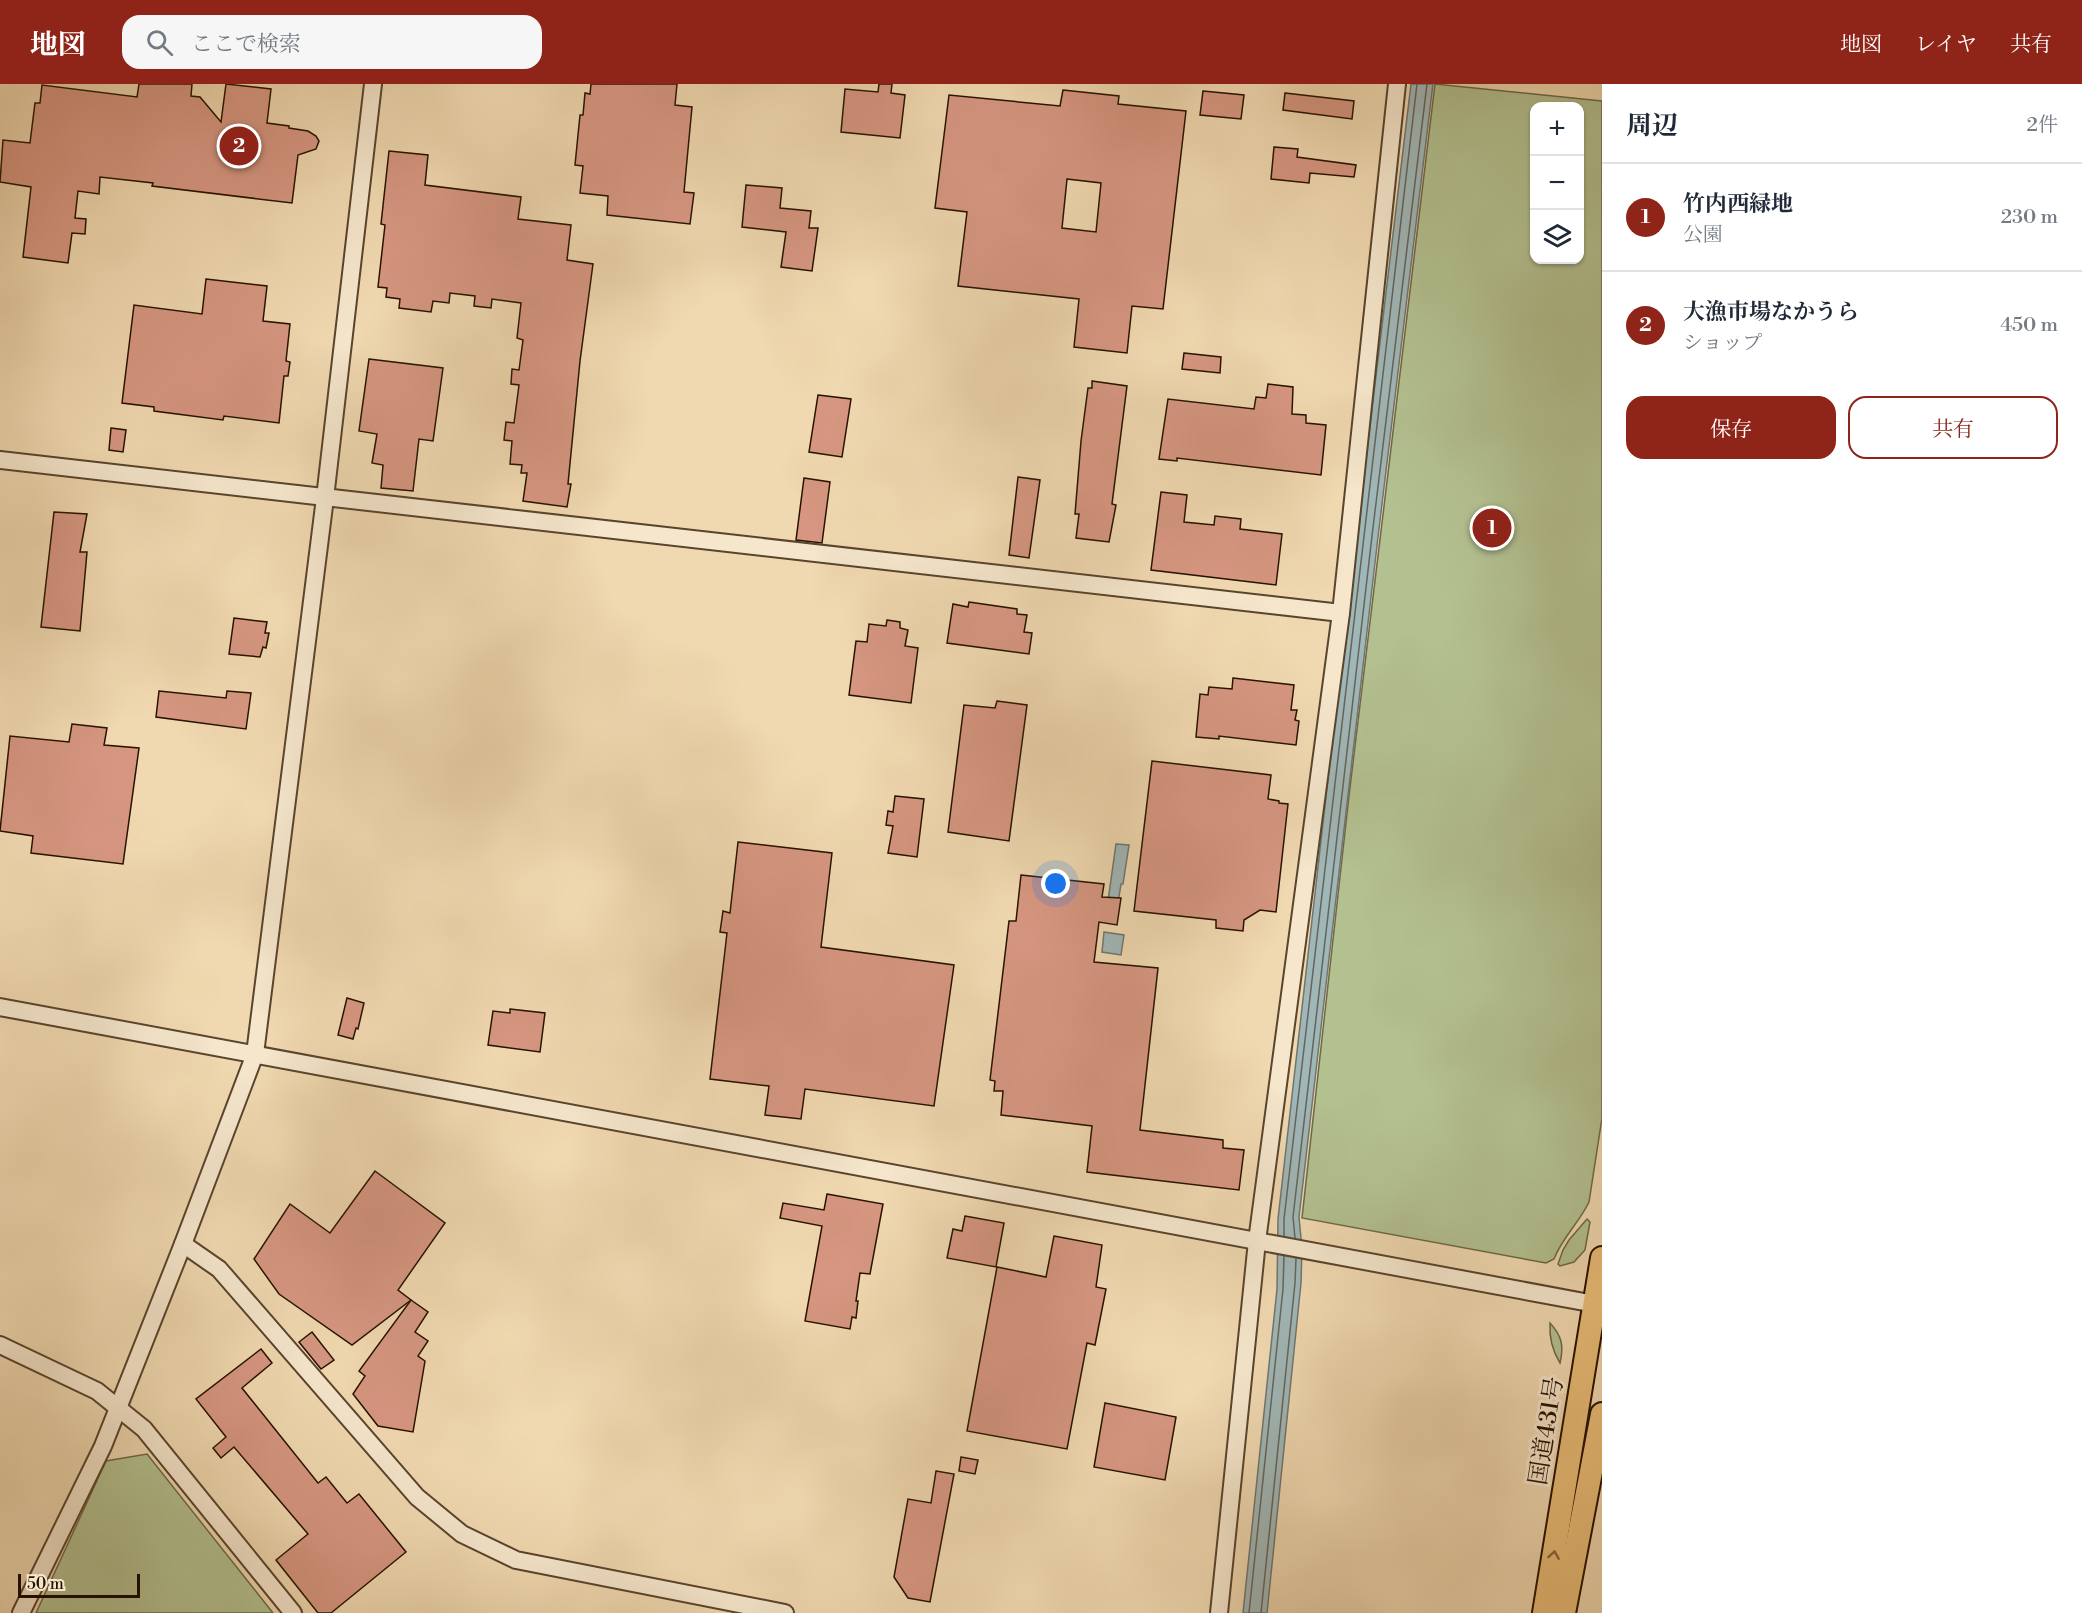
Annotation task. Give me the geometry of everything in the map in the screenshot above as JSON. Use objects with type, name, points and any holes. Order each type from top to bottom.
[{"type":"highway","name":"国道431号","points":[[1544,1613],[1602,1258]]},
{"type":"highway","name":"国道431号","points":[[1564,1613],[1602,1414]]},
{"type":"street","points":[[21,1613],[102,1446],[183,1244],[255,1054],[325,498],[373,84]]},
{"type":"street","points":[[1219,1613],[1257,1241],[1341,613],[1397,84]]},
{"type":"street","points":[[0,460],[1341,613]]},
{"type":"street","points":[[0,1006],[1595,1304]]},
{"type":"street","points":[[183,1244],[219,1269],[417,1497],[462,1533],[516,1560],[785,1613]]},
{"type":"street","points":[[0,1345],[97,1391],[144,1429],[293,1613]]},
{"type":"green space","points":[[1435,84],[1602,101],[1602,1118],[1589,1202],[1561,1244],[1554,1259],[1546,1263],[1302,1218],[1349,796]]},
{"type":"green space","points":[[1587,1219],[1590,1222],[1585,1250],[1574,1262],[1560,1266],[1558,1264],[1563,1250]]},
{"type":"green space","points":[[1550,1323],[1561,1342],[1560,1363],[1552,1344]]},
{"type":"green space","points":[[147,1454],[273,1613],[36,1613],[106,1461]]},
{"type":"water","points":[[1411,84],[1433,84],[1299,1217],[1302,1249],[1301,1283],[1267,1613],[1243,1613],[1277,1289],[1278,1219]]},
{"type":"water","points":[[1116,844],[1129,845],[1118,903],[1108,901]]},
{"type":"water","points":[[1104,932],[1124,935],[1121,955],[1102,952]]},
{"type":"building","points":[[139,84],[192,84],[191,96],[200,97],[221,122],[226,84],[271,89],[267,123],[308,131],[319,141],[316,149],[298,155],[292,203],[152,186],[153,183],[100,177],[99,194],[78,191],[75,218],[86,219],[85,234],[72,233],[68,263],[23,257],[31,187],[0,182],[3,140],[30,143],[35,103],[40,103],[42,85],[137,97]]},
{"type":"building","points":[[591,84],[677,84],[675,105],[692,107],[684,192],[694,193],[690,224],[607,215],[608,196],[580,193],[583,166],[575,165],[580,115],[583,115],[585,93],[590,94]]},
{"type":"building","points":[[879,84],[892,84],[891,93],[905,95],[900,138],[841,132],[845,89],[878,92]]},
{"type":"building","points":[[1063,90],[1119,96],[1118,104],[1186,111],[1163,309],[1132,306],[1127,353],[1074,347],[1079,299],[958,286],[967,212],[935,208],[949,95],[1060,106]],"holes":[[[1067,179],[1101,183],[1096,232],[1062,228]]]},
{"type":"building","points":[[1203,91],[1244,95],[1241,119],[1200,115]]},
{"type":"building","points":[[1285,93],[1354,101],[1352,119],[1283,110]]},
{"type":"building","points":[[1274,147],[1298,149],[1297,157],[1356,165],[1354,177],[1310,173],[1309,183],[1271,179]]},
{"type":"building","points":[[389,151],[428,155],[425,185],[521,197],[518,219],[571,225],[567,260],[593,264],[580,361],[568,484],[571,484],[567,507],[523,501],[527,473],[521,473],[522,465],[510,464],[512,441],[504,440],[506,422],[514,423],[519,385],[511,384],[512,369],[519,370],[523,340],[517,338],[521,303],[492,299],[491,308],[474,306],[475,296],[450,293],[449,303],[433,301],[431,312],[399,308],[400,299],[386,297],[387,288],[378,287],[385,225],[381,224]]},
{"type":"building","points":[[746,185],[782,188],[780,208],[811,211],[809,228],[818,228],[812,271],[781,267],[786,232],[742,227]]},
{"type":"building","points":[[206,279],[267,286],[263,321],[290,324],[286,361],[290,362],[288,376],[284,376],[279,423],[224,416],[223,420],[154,411],[154,407],[122,403],[134,305],[202,314]]},
{"type":"building","points":[[1184,353],[1221,357],[1220,373],[1182,369]]},
{"type":"building","points":[[369,359],[443,368],[433,441],[419,439],[413,491],[381,488],[383,465],[372,463],[377,434],[359,431]]},
{"type":"building","points":[[1092,381],[1127,386],[1112,504],[1116,505],[1109,542],[1076,538],[1079,514],[1075,514],[1081,441],[1088,388],[1092,388]]},
{"type":"building","points":[[1268,384],[1293,387],[1292,414],[1306,415],[1306,423],[1326,425],[1321,475],[1177,458],[1177,461],[1159,459],[1168,399],[1254,409],[1256,397],[1266,398]]},
{"type":"building","points":[[818,395],[851,399],[842,457],[809,452]]},
{"type":"building","points":[[111,428],[126,430],[123,452],[109,450]]},
{"type":"building","points":[[1018,477],[1040,480],[1029,558],[1009,555]]},
{"type":"building","points":[[804,478],[830,482],[822,543],[796,540]]},
{"type":"building","points":[[1161,492],[1187,495],[1184,522],[1214,525],[1215,516],[1241,519],[1240,529],[1282,534],[1276,585],[1151,570]]},
{"type":"building","points":[[54,512],[87,514],[80,552],[87,552],[80,631],[41,627]]},
{"type":"building","points":[[969,602],[1017,609],[1017,614],[1027,615],[1024,632],[1032,633],[1029,654],[947,643],[953,604],[968,607]]},
{"type":"building","points":[[234,618],[267,622],[265,633],[269,633],[266,648],[263,647],[260,657],[229,654]]},
{"type":"building","points":[[887,620],[900,622],[900,628],[908,630],[905,646],[918,648],[911,703],[849,695],[856,641],[867,642],[869,624],[886,626]]},
{"type":"building","points":[[1233,678],[1294,685],[1291,710],[1297,710],[1295,720],[1299,721],[1296,745],[1219,736],[1219,739],[1196,737],[1200,694],[1208,695],[1209,687],[1232,689]]},
{"type":"building","points":[[159,691],[226,698],[227,691],[251,693],[246,729],[156,717]]},
{"type":"building","points":[[997,701],[1027,705],[1009,841],[948,832],[964,705],[995,708]]},
{"type":"building","points":[[72,724],[107,728],[104,745],[139,748],[123,864],[31,853],[33,836],[0,831],[10,736],[69,742]]},
{"type":"building","points":[[1152,761],[1271,775],[1268,799],[1288,804],[1276,912],[1260,910],[1244,920],[1243,931],[1216,928],[1216,920],[1134,911]]},
{"type":"building","points":[[895,796],[924,799],[917,857],[888,853],[893,826],[886,825],[888,811],[893,812]]},
{"type":"building","points":[[738,842],[832,853],[821,947],[954,965],[934,1106],[805,1089],[801,1119],[765,1115],[769,1086],[710,1079],[727,933],[720,932],[723,911],[730,913]]},
{"type":"building","points":[[1021,875],[1104,884],[1102,897],[1121,898],[1117,925],[1099,922],[1094,962],[1158,968],[1140,1130],[1223,1140],[1223,1148],[1244,1150],[1239,1190],[1087,1172],[1092,1126],[1001,1115],[1003,1091],[994,1091],[995,1081],[990,1080],[1009,921],[1016,921]]},
{"type":"building","points":[[347,998],[364,1003],[358,1029],[356,1028],[353,1039],[338,1035]]},
{"type":"building","points":[[510,1009],[545,1013],[540,1052],[488,1045],[493,1011],[510,1013]]},
{"type":"building","points":[[375,1171],[445,1223],[398,1290],[411,1300],[352,1345],[279,1294],[254,1259],[290,1204],[330,1233]]},
{"type":"building","points":[[827,1194],[883,1204],[870,1274],[860,1273],[856,1318],[852,1317],[850,1329],[805,1321],[822,1226],[780,1218],[783,1203],[824,1210]]},
{"type":"building","points":[[965,1216],[1004,1223],[996,1267],[947,1258],[953,1229],[962,1231]]},
{"type":"building","points":[[1054,1236],[1102,1245],[1096,1287],[1106,1289],[1095,1345],[1087,1343],[1067,1449],[967,1431],[997,1267],[1046,1277]]},
{"type":"building","points":[[411,1300],[428,1312],[415,1332],[428,1341],[418,1356],[425,1361],[413,1432],[378,1426],[353,1394],[365,1376],[359,1371]]},
{"type":"building","points":[[312,1332],[334,1360],[321,1369],[299,1342]]},
{"type":"building","points":[[261,1349],[272,1363],[242,1388],[318,1483],[326,1477],[347,1503],[359,1494],[406,1552],[331,1613],[318,1613],[276,1560],[308,1534],[234,1447],[221,1458],[213,1448],[226,1437],[196,1399]]},
{"type":"building","points":[[1105,1403],[1176,1417],[1165,1480],[1094,1467]]},
{"type":"building","points":[[961,1457],[978,1460],[975,1474],[959,1471]]},
{"type":"building","points":[[936,1471],[954,1474],[930,1602],[908,1598],[894,1577],[908,1499],[931,1503]]},
{"type":"place","name":"大漁市場なかうら","points":[[239,146]]},
{"type":"place","name":"竹内西緑地","points":[[1492,528]]}]
